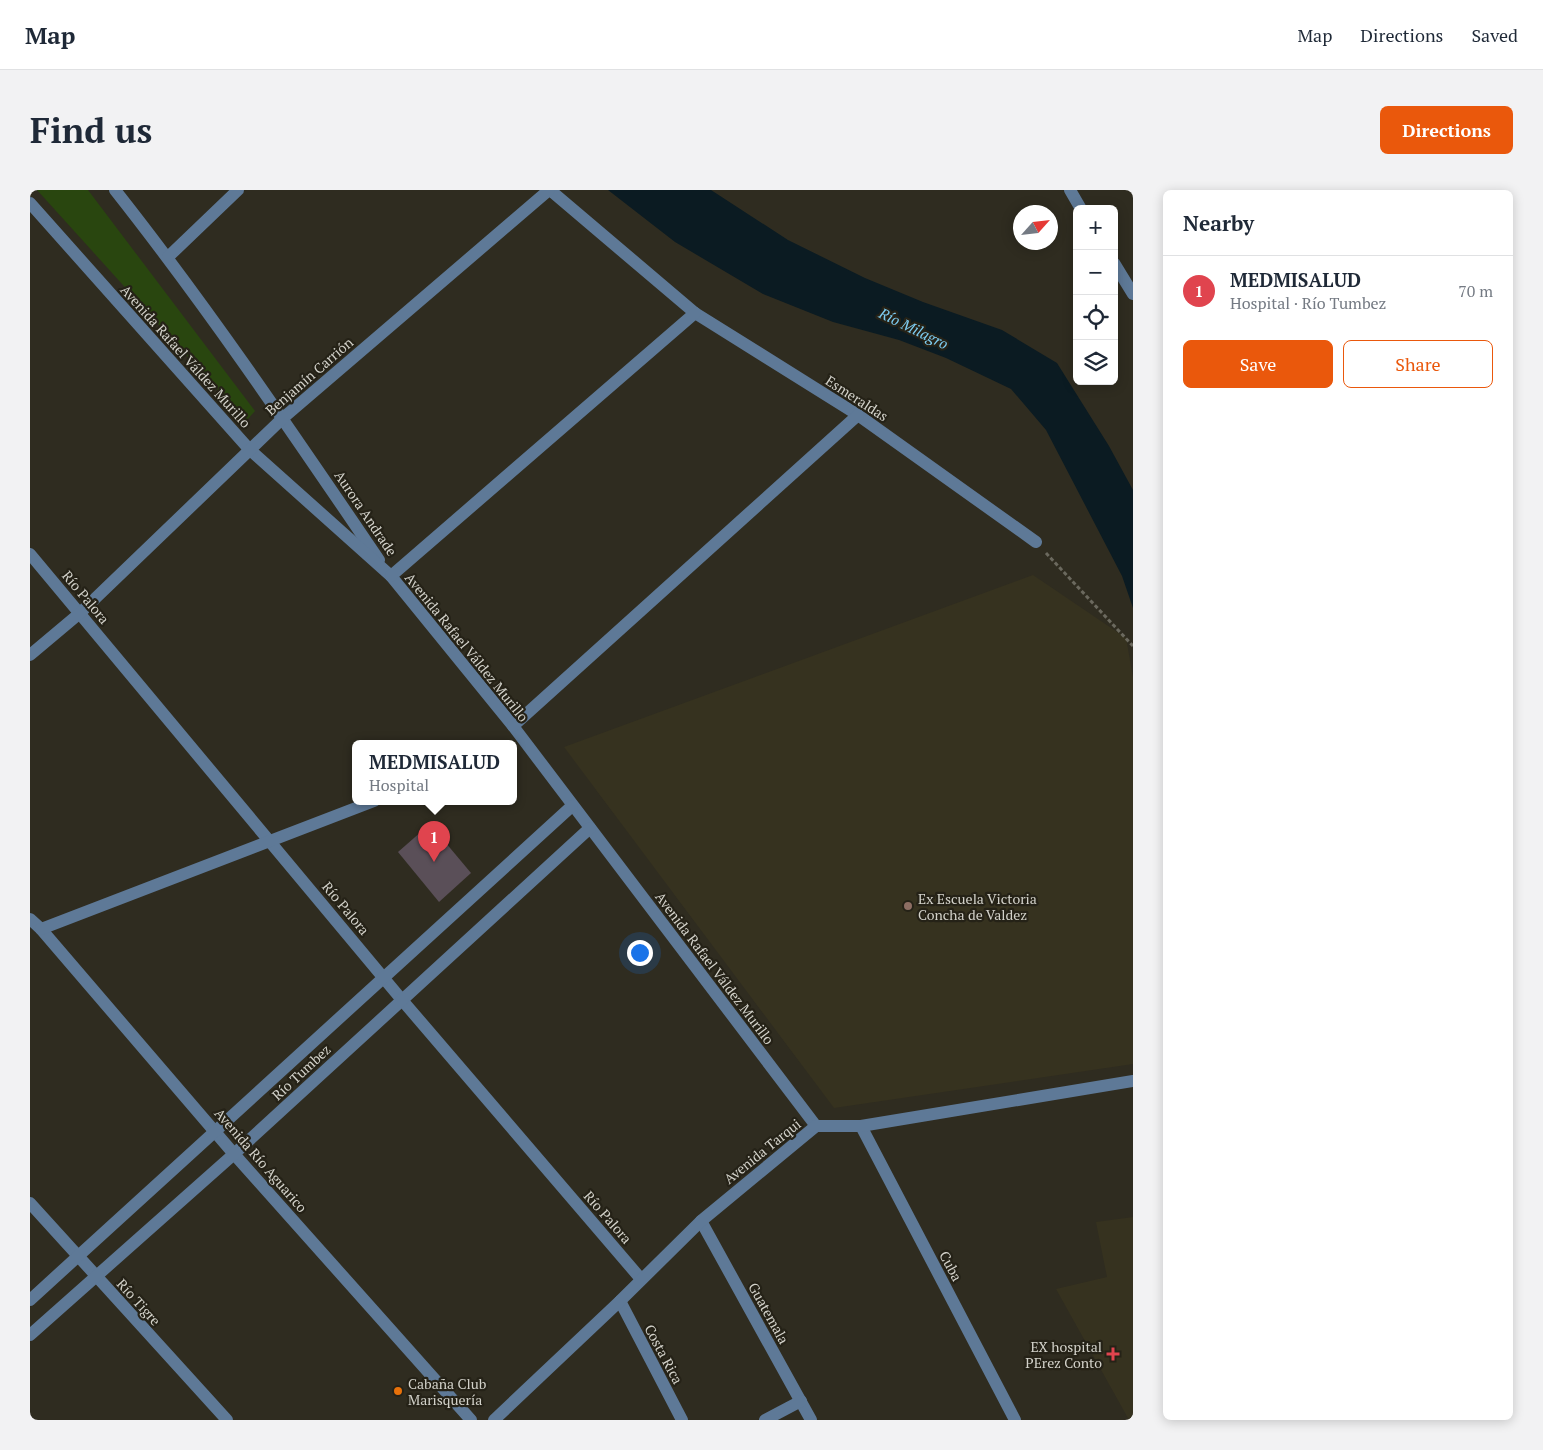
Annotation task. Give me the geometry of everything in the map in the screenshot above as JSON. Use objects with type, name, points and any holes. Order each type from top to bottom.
[{"type":"street","name":"Aurora Andrade","points":[[116,190],[168,257],[283,418],[391,576],[695,313]]},
{"type":"street","points":[[168,257],[238,190]]},
{"type":"street","name":"Esmeraldas","points":[[549,190],[695,313],[858,415],[1036,542]]},
{"type":"street","name":"Benjamín Carrión","points":[[30,654],[80,612],[283,418],[549,190]]},
{"type":"street","points":[[1070,190],[1079,205]]},
{"type":"street","name":"Avenida Rafael Váldez Murillo","points":[[30,203],[249,449],[391,576],[513,726],[517,740]]},
{"type":"street","points":[[1118,270],[1133,294]]},
{"type":"street","points":[[513,726],[858,415]]},
{"type":"street","name":"Río Palora","points":[[30,554],[402,1000],[641,1279]]},
{"type":"street","name":"Avenida Rafael Váldez Murillo","points":[[518,744],[590,828],[816,1126]]},
{"type":"street","points":[[41,929],[364,805]]},
{"type":"street","name":"Río Tumbez","points":[[30,1300],[77,1255],[572,806]]},
{"type":"street","name":"Río Tumbez","points":[[30,1335],[234,1154],[590,828]]},
{"type":"street","name":"Avenida Río Aguarico","points":[[30,919],[41,929],[234,1154],[471,1420]]},
{"type":"street","name":"Avenida Tarqui","points":[[494,1420],[620,1301],[701,1221],[816,1126],[862,1126],[1133,1081]]},
{"type":"street","name":"Cuba","points":[[862,1126],[1015,1420]]},
{"type":"street","name":"Río Tigre","points":[[30,1203],[228,1420]]},
{"type":"street","name":"Guatemala","points":[[701,1221],[810,1420]]},
{"type":"street","name":"Costa Rica","points":[[620,1301],[682,1420]]},
{"type":"street","points":[[764,1420],[801,1401]]},
{"type":"path","points":[[1036,542],[1133,646]]},
{"type":"shaded area","name":"Ex Escuela Victoria Concha de Valdez","points":[[1033,575],[1126,638],[1133,677],[1133,1064],[834,1108],[564,747]]},
{"type":"shaded area","name":"EX hospital PErez Conto","points":[[1133,1217],[1133,1420],[1129,1420],[1056,1289],[1107,1277],[1096,1222]]},
{"type":"green space","points":[[37,190],[88,190],[255,411],[246,421]]},
{"type":"water","name":"Río Milagro","points":[[608,190],[711,190],[788,240],[865,278],[923,302],[1002,330],[1057,363],[1109,446],[1133,490],[1133,608],[1122,576],[1046,430],[1011,389],[946,358],[899,340],[833,322],[763,294],[675,242]]},
{"type":"building","points":[[430,824],[471,873],[439,902],[398,852]]},
{"type":"place","name":"MEDMISALUD","points":[[434,862]]},
{"type":"place","name":"Ex Escuela Victoria Concha de Valdez","points":[[908,906]]},
{"type":"place","name":"EX hospital PErez Conto","points":[[1113,1354]]},
{"type":"place","name":"Cabaña Club Marisquería","points":[[398,1391]]}]
